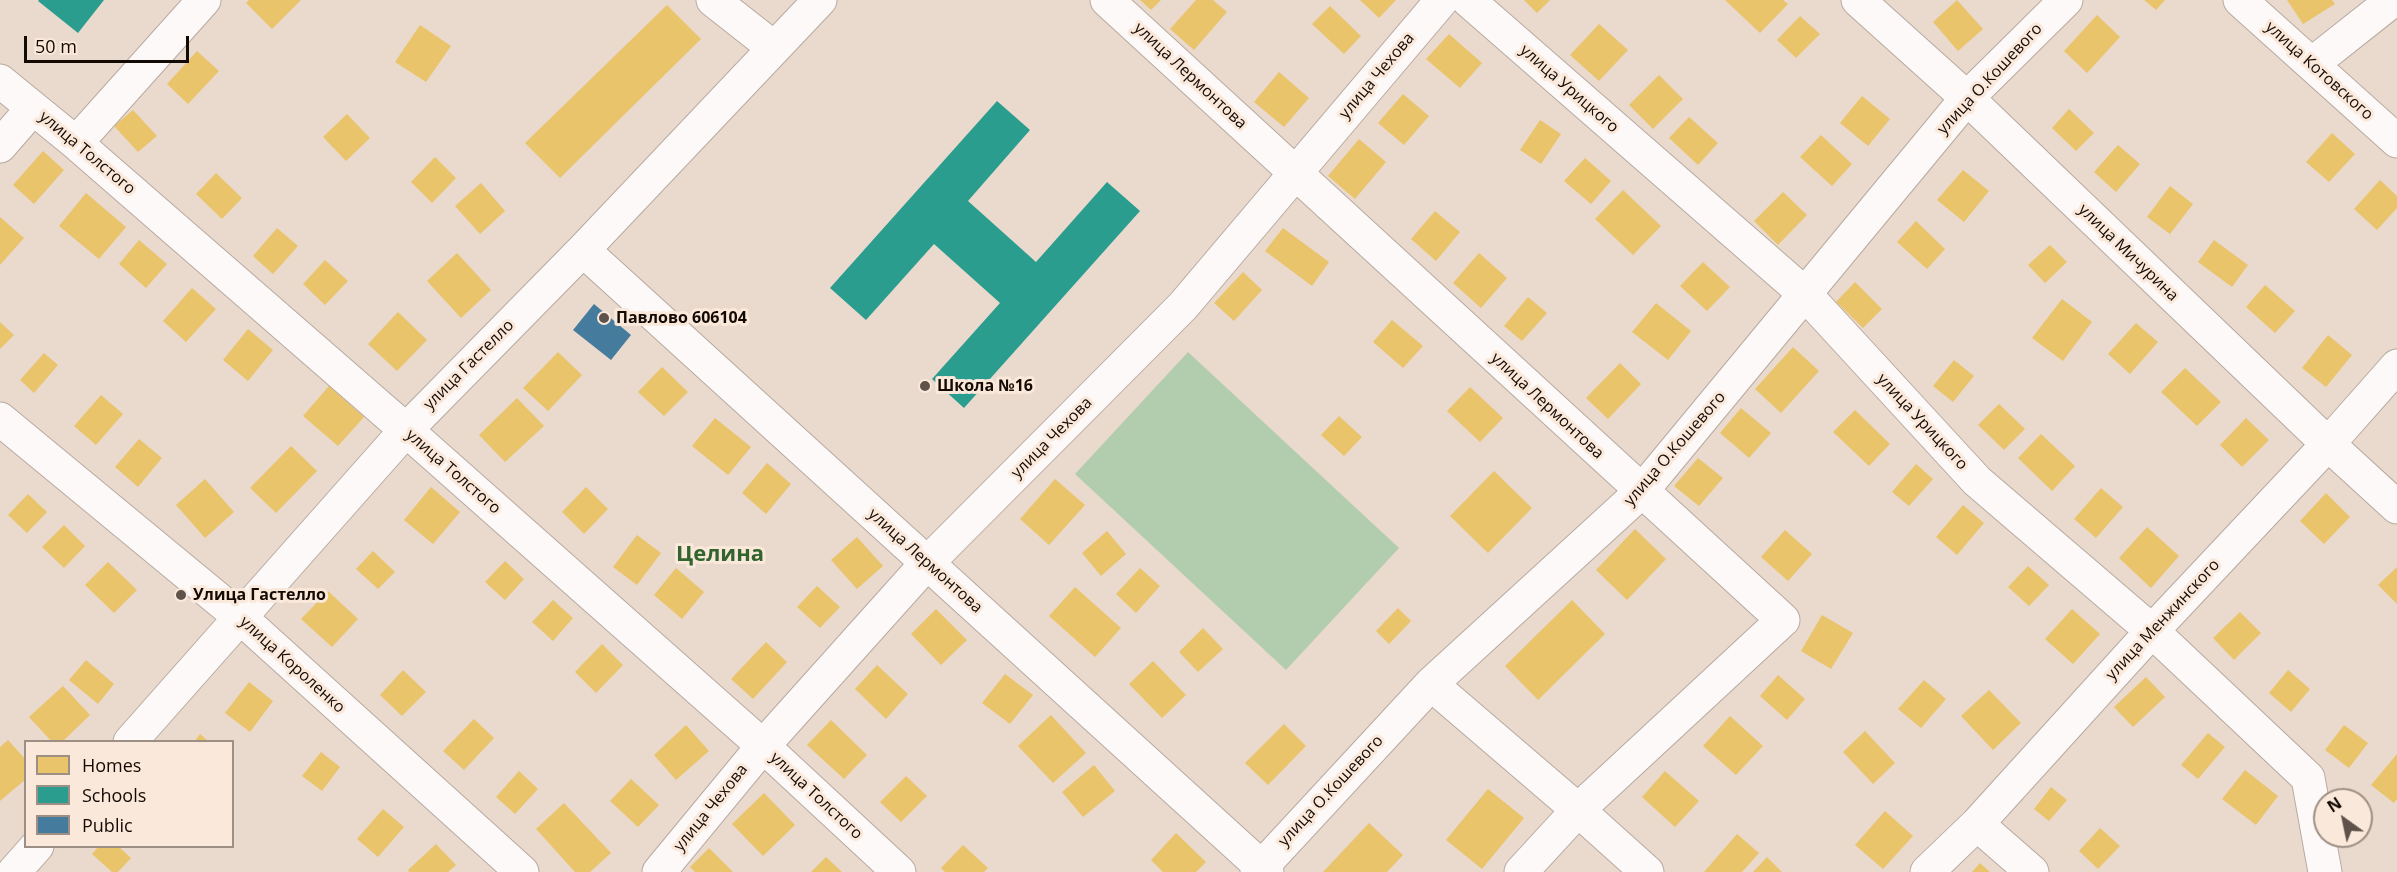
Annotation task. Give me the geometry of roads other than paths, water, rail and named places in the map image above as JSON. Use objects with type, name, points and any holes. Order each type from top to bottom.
[{"type":"street","points":[[76,143],[204,0]]},
{"type":"street","points":[[713,0],[774,48]]},
{"type":"street","name":"улица Гастелло","points":[[131,740],[406,430],[583,250],[820,0]]},
{"type":"street","name":"улица Лермонтова","points":[[1107,0],[1783,620],[1578,810],[1521,872]]},
{"type":"street","name":"улица Чехова","points":[[659,872],[763,746],[927,563],[1184,306],[1442,0]]},
{"type":"street","name":"улица Урицкого","points":[[1468,0],[1805,294],[1977,481],[2152,631],[2308,778],[2325,872]]},
{"type":"street","name":"улица Мичурина","points":[[1858,0],[1967,98],[2328,444],[2397,507]]},
{"type":"street","name":"улица О.Кошевого","points":[[1262,870],[1431,684],[1641,492],[1967,98],[2066,0]]},
{"type":"street","name":"улица Котовского","points":[[2240,0],[2397,141]]},
{"type":"street","points":[[2312,64],[2393,0]]},
{"type":"street","name":"улица Толстого","points":[[0,81],[76,143],[406,430],[763,746],[899,872]]},
{"type":"street","points":[[0,146],[33,108]]},
{"type":"street","name":"улица Лермонтова","points":[[583,250],[1262,870]]},
{"type":"street","name":"улица Менжинского","points":[[1927,872],[1977,824],[2152,631],[2328,444],[2397,366]]},
{"type":"street","name":"улица Короленко","points":[[0,419],[241,618],[522,872]]},
{"type":"street","points":[[1431,684],[1647,872]]},
{"type":"street","points":[[1977,824],[2032,872]]},
{"type":"street","points":[[14,872],[35,848]]},
{"type":"place","name":"Павлово 606104","points":[[604,318]]},
{"type":"place","name":"Школа №16","points":[[925,386]]},
{"type":"place","name":"Улица Гастелло","points":[[181,595]]},
{"type":"district","name":"Целина","points":[[720,555]]}]
